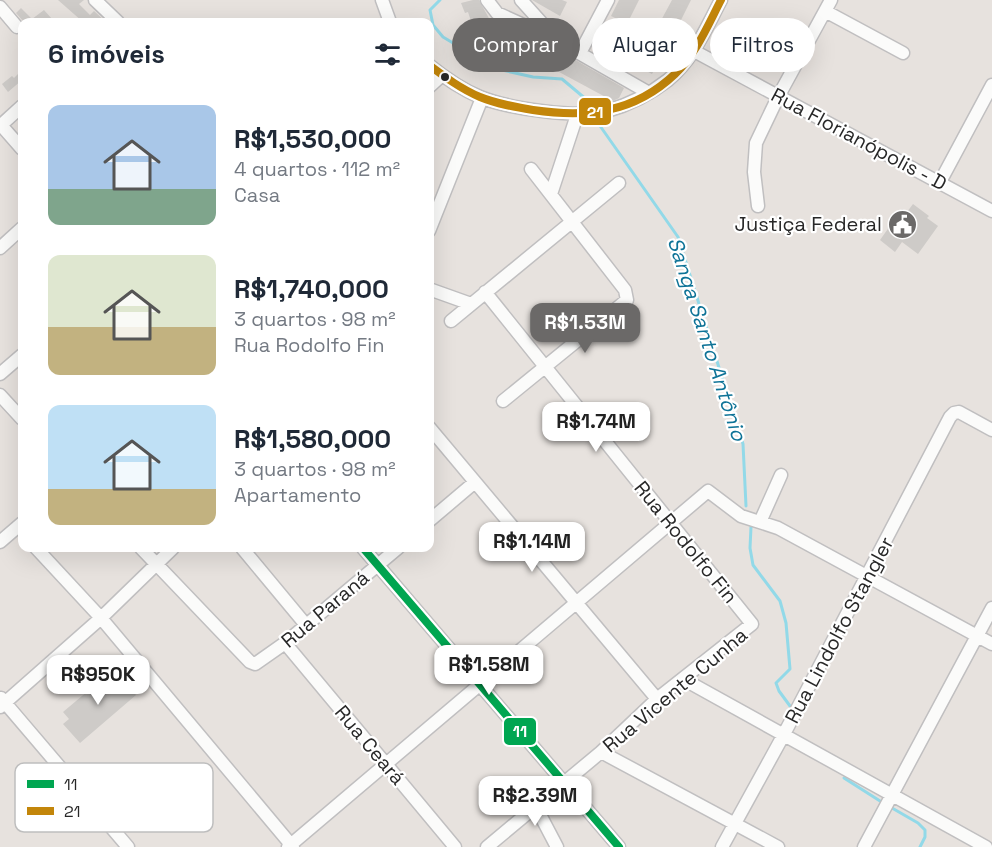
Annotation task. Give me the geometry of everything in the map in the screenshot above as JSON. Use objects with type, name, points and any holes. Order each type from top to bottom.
[{"type":"street","points":[[96,0],[114,18]]},
{"type":"street","points":[[382,0],[389,18]]},
{"type":"street","points":[[487,0],[497,13],[508,18]]},
{"type":"street","points":[[521,0],[537,18]]},
{"type":"street","points":[[608,0],[580,53],[649,93]]},
{"type":"street","points":[[698,43],[721,0]]},
{"type":"street","points":[[758,206],[754,171],[756,143],[778,97],[828,6],[903,53]]},
{"type":"street","points":[[0,7],[17,27]]},
{"type":"street","name":"Rua Florianópolis - D","points":[[698,53],[992,211]]},
{"type":"street","points":[[434,69],[482,98],[520,107],[577,115],[605,112],[640,98],[669,80],[676,72]]},
{"type":"street","points":[[434,82],[442,75]]},
{"type":"street","points":[[940,182],[992,85]]},
{"type":"street","points":[[434,211],[482,98]]},
{"type":"street","points":[[18,109],[0,125],[18,145]]},
{"type":"street","points":[[551,194],[577,115]]},
{"type":"street","points":[[503,401],[627,300],[625,290],[531,169]]},
{"type":"street","points":[[451,321],[619,183]]},
{"type":"street","points":[[0,248],[18,232]]},
{"type":"street","points":[[434,291],[471,304]]},
{"type":"street","name":"Rua Rodolfo Fin","points":[[485,292],[752,624]]},
{"type":"street","points":[[0,374],[18,358]]},
{"type":"street","points":[[0,395],[18,415]]},
{"type":"street","name":"Rua Lindolfo Stangler","points":[[722,847],[783,736],[950,417],[954,412],[959,412],[992,430]]},
{"type":"street","points":[[434,433],[657,699]]},
{"type":"street","points":[[760,522],[781,475]]},
{"type":"street","points":[[434,517],[475,482]]},
{"type":"street","points":[[40,552],[101,618],[291,846],[708,491],[741,516],[778,528],[992,644]]},
{"type":"street","points":[[0,542],[18,530]]},
{"type":"street","points":[[144,552],[155,564]]},
{"type":"street","points":[[55,763],[2,702],[101,618],[168,552]]},
{"type":"street","points":[[245,552],[306,625]]},
{"type":"street","points":[[367,552],[619,847]]},
{"type":"street","name":"Rua Paraná","points":[[155,564],[250,663],[255,664],[285,643],[393,552]]},
{"type":"street","points":[[864,847],[992,608]]},
{"type":"street","name":"Rua Vicente Cunha","points":[[487,847],[601,752],[657,699],[752,624]]},
{"type":"street","name":"Rua Ceará","points":[[285,643],[455,847]]},
{"type":"street","points":[[683,679],[987,847]]},
{"type":"street","points":[[601,752],[778,847]]},
{"type":"street","points":[[536,807],[557,847]]},
{"type":"street","points":[[115,832],[128,847]]},
{"type":"building","points":[[58,0],[84,0],[79,4],[90,15],[94,11],[102,18],[78,18]]},
{"type":"building","points":[[479,0],[489,18],[470,18],[461,3]]},
{"type":"building","points":[[532,0],[562,0],[567,2],[560,16]]},
{"type":"building","points":[[619,0],[639,0],[630,18],[611,16]]},
{"type":"building","points":[[672,0],[691,0],[682,18],[662,18]]},
{"type":"building","points":[[21,8],[31,18],[20,18],[16,13]]},
{"type":"building","points":[[44,10],[51,18],[33,18]]},
{"type":"building","points":[[580,63],[592,70],[592,72],[596,72],[624,88],[619,98],[613,101],[559,72],[580,72]]},
{"type":"building","points":[[18,74],[18,83],[8,92],[2,84],[12,76],[14,78]]},
{"type":"building","points":[[913,204],[938,226],[918,254],[902,242],[895,252],[880,240],[902,209],[907,212]]},
{"type":"building","points":[[114,669],[136,695],[80,743],[63,724],[69,719],[63,712]]},
{"type":"waterway","name":"Sanga Santo Antônio","points":[[432,18],[430,10],[440,0]]},
{"type":"waterway","name":"Sanga Santo Antônio","points":[[434,26],[443,37],[502,70],[533,77],[562,79],[593,105]]},
{"type":"waterway","name":"Sanga Santo Antônio","points":[[598,123],[678,237],[743,444],[746,506]]},
{"type":"waterway","name":"Sanga Santo Antônio","points":[[751,527],[750,548],[753,565],[780,601],[786,623],[790,669],[776,683],[790,706]]},
{"type":"waterway","name":"Sanga Santo Antônio","points":[[844,778],[880,801]]},
{"type":"waterway","name":"Sanga Santo Antônio","points":[[892,808],[918,823],[925,830],[925,837],[920,847]]},
{"type":"transit line","name":"21","points":[[434,69],[466,90],[499,103],[553,112],[609,110],[643,97],[675,74],[695,48],[721,0]]},
{"type":"transit line","name":"11","points":[[366,552],[619,847]]},
{"type":"place","name":"Justiça Federal","points":[[903,224]]}]
